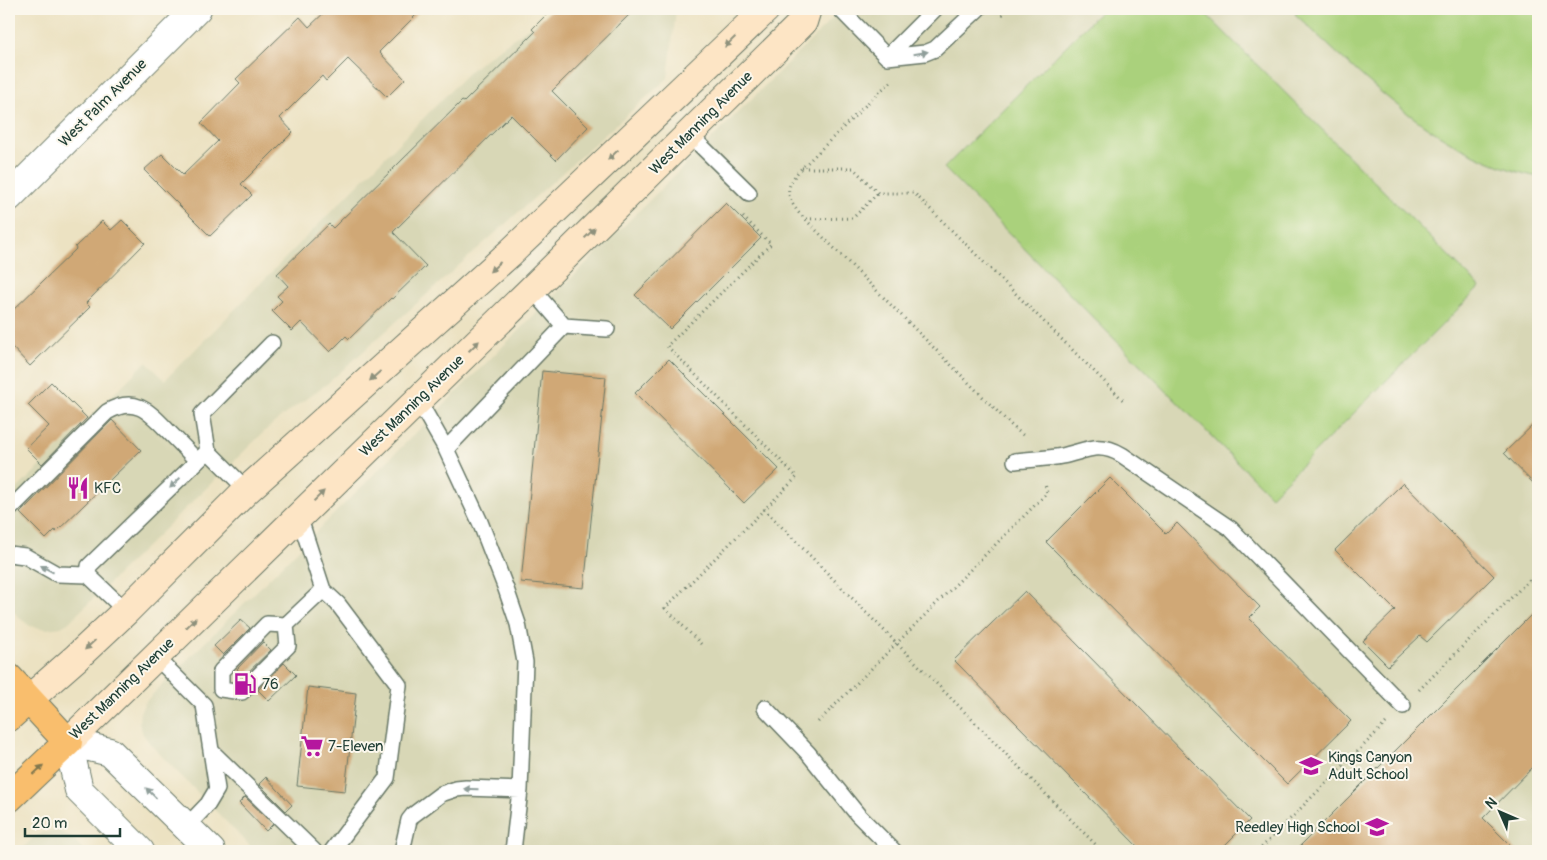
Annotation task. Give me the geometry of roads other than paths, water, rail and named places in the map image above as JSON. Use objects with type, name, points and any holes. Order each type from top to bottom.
[{"type":"main road","points":[[18,708],[81,654],[247,490],[510,253],[766,9]]},
{"type":"main road","name":"West Manning Avenue","points":[[9,798],[156,657],[690,135],[803,22],[807,9]]},
{"type":"main road","points":[[9,678],[18,708],[68,742]]},
{"type":"street","name":"West Palm Avenue","points":[[9,197],[197,9]]},
{"type":"street","points":[[140,851],[79,790],[68,742],[110,752],[211,851]]},
{"type":"lane","points":[[840,9],[887,57]]},
{"type":"lane","points":[[887,57],[935,9]]},
{"type":"lane","points":[[887,57],[925,53],[935,49],[978,9]]},
{"type":"lane","points":[[690,135],[749,193]]},
{"type":"lane","points":[[532,289],[564,326],[607,329]]},
{"type":"lane","points":[[446,449],[564,326]]},
{"type":"lane","points":[[88,575],[89,566],[203,456],[202,414],[272,343]]},
{"type":"lane","points":[[418,400],[446,449],[480,522],[518,624],[525,662],[520,790],[514,851]]},
{"type":"lane","points":[[9,510],[107,412],[123,405],[138,406],[152,414],[247,490]]},
{"type":"lane","points":[[1015,461],[1060,457],[1094,447],[1111,448],[1231,529],[1403,706]]},
{"type":"lane","points":[[299,516],[323,590],[338,604],[399,685],[387,778],[332,851]]},
{"type":"lane","points":[[9,554],[24,556],[57,574],[88,575],[126,611]]},
{"type":"lane","points":[[204,705],[221,688],[221,671],[267,624],[286,625],[323,590]]},
{"type":"lane","points":[[221,688],[242,692],[288,646],[286,625]]},
{"type":"lane","points":[[156,657],[204,705],[217,789],[208,804],[186,827]]},
{"type":"lane","points":[[765,708],[808,753],[858,815],[894,851]]},
{"type":"lane","points":[[211,751],[314,851]]},
{"type":"lane","points":[[402,851],[412,815],[441,794],[466,788],[520,790]]},
{"type":"place","name":"KFC","points":[[78,488]]},
{"type":"place","name":"76","points":[[245,684]]},
{"type":"place","name":"7-Eleven","points":[[312,746]]},
{"type":"place","name":"Kings Canyon Adult School","points":[[1311,766]]},
{"type":"place","name":"Reedley High School","points":[[1377,827]]}]
